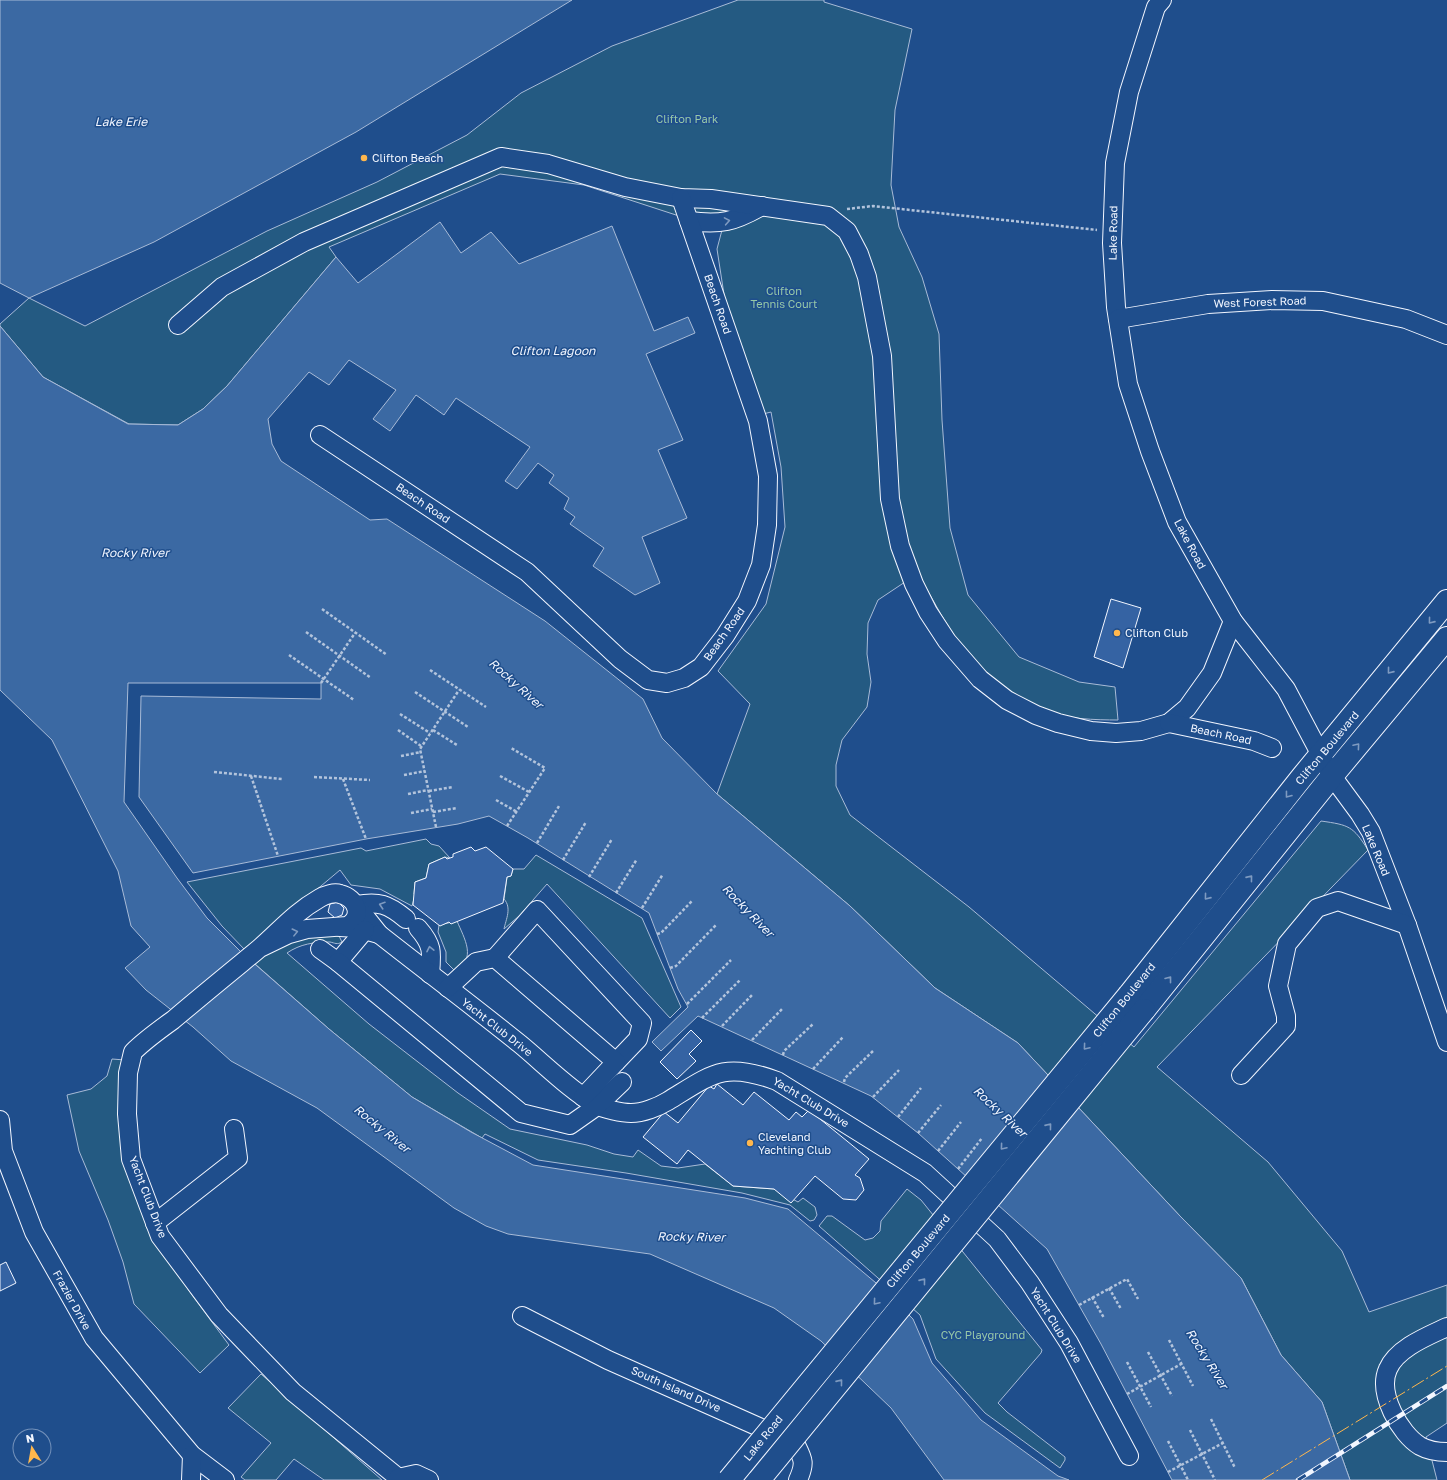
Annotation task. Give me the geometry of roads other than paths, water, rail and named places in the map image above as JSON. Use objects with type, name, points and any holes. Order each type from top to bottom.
[{"type":"main road","name":"Clifton Boulevard","points":[[797,1397],[1128,996],[1321,753],[1447,601]]},
{"type":"main road","name":"Clifton Boulevard","points":[[759,1480],[1144,1010],[1332,776],[1447,638]]},
{"type":"main road","name":"Lake Road","points":[[729,1480],[797,1397]]},
{"type":"street","name":"Lake Road","points":[[1154,2],[1128,99],[1115,163],[1112,232],[1118,319],[1128,384],[1150,451],[1177,522],[1233,621],[1286,689],[1332,776],[1360,814],[1371,832],[1407,925],[1447,1042]]},
{"type":"street","name":"Beach Road","points":[[178,325],[222,287],[304,242],[501,157],[548,164],[625,187],[681,198],[712,199],[828,216],[847,231],[859,254],[866,277],[882,356],[890,499],[900,546],[914,584],[928,612],[947,641],[980,679],[1007,700],[1036,715],[1053,721],[1091,731],[1116,733],[1141,731],[1169,723],[1187,708],[1212,673],[1233,621]]},
{"type":"street","name":"Beach Road","points":[[320,435],[527,572],[620,660],[648,680],[667,683],[684,678],[701,666],[725,636],[747,601],[761,565],[767,525],[768,476],[758,421],[681,198]]},
{"type":"street","points":[[689,221],[709,224],[740,219],[762,206]]},
{"type":"street","name":"West Forest Road","points":[[1118,319],[1208,304],[1272,300],[1323,301],[1406,319],[1447,335]]},
{"type":"street","name":"Beach Road","points":[[1169,723],[1254,741],[1272,748]]},
{"type":"street","name":"Yacht Club Drive","points":[[372,932],[356,905],[349,898],[340,894],[331,894],[321,897],[288,920],[260,948],[133,1052],[128,1073],[127,1114],[131,1159],[160,1236],[219,1315],[293,1392],[399,1479]]},
{"type":"street","points":[[1241,1074],[1286,1026],[1286,1016],[1278,986],[1287,944],[1316,908],[1338,901],[1407,925]]},
{"type":"street","points":[[356,905],[373,902],[384,904],[412,923],[428,939],[432,950],[430,974]]},
{"type":"street","name":"Yacht Club Drive","points":[[340,927],[352,923],[357,917],[358,912],[356,905]]},
{"type":"street","points":[[320,949],[338,962],[521,1113],[570,1125],[590,1101],[616,1062],[638,1039],[642,1023],[537,910],[495,958],[476,962],[448,988]]},
{"type":"street","name":"Yacht Club Drive","points":[[260,948],[289,934],[307,929],[340,927],[357,928],[372,932],[430,974],[590,1101],[632,1113],[658,1106],[719,1072],[738,1070],[759,1074],[777,1081],[925,1173],[997,1239],[1030,1283],[1070,1343],[1129,1456]]},
{"type":"street","points":[[338,962],[372,932]]},
{"type":"street","points":[[495,958],[616,1062]]},
{"type":"street","points":[[590,1101],[622,1082]]},
{"type":"street","name":"Frazier Drive","points":[[0,1120],[2,1151],[34,1232],[94,1338],[192,1455],[225,1480]]},
{"type":"street","points":[[155,1223],[238,1158],[234,1129]]},
{"type":"street","name":"South Island Drive","points":[[522,1316],[608,1360],[795,1443],[804,1460],[803,1468],[798,1480]]},
{"type":"street","points":[[1447,1327],[1401,1353],[1388,1368],[1384,1382],[1386,1398],[1392,1411],[1407,1434],[1420,1446],[1433,1452],[1447,1452]]},
{"type":"street","points":[[191,1480],[192,1455]]},
{"type":"street","points":[[399,1479],[416,1474],[429,1480]]},
{"type":"water","name":"Lake Erie","points":[[0,0],[572,0],[356,132],[154,242],[29,298],[0,283]]},
{"type":"water","name":"Rocky River","points":[[440,222],[461,253],[491,232],[519,264],[612,226],[654,331],[688,317],[695,333],[646,354],[683,440],[658,450],[687,518],[642,537],[660,583],[635,595],[593,566],[604,548],[570,524],[575,517],[564,509],[569,498],[549,483],[554,475],[538,463],[517,489],[505,481],[530,447],[456,398],[444,415],[416,395],[390,431],[373,419],[396,390],[349,360],[329,385],[309,372],[268,419],[272,444],[281,461],[370,520],[387,519],[545,621],[643,699],[662,738],[717,794],[850,906],[935,988],[1018,1043],[1180,1216],[1241,1278],[1281,1355],[1322,1402],[1350,1480],[1172,1480],[1101,1344],[1047,1249],[918,1133],[871,1096],[698,1016],[661,1051],[652,1042],[688,1007],[678,989],[649,913],[528,838],[489,816],[458,824],[366,839],[193,873],[139,797],[141,696],[321,699],[321,683],[128,683],[124,802],[207,918],[241,952],[329,1029],[412,1097],[471,1132],[533,1165],[745,1198],[788,1209],[882,1288],[913,1319],[932,1363],[981,1420],[1058,1476],[1069,1480],[944,1480],[891,1408],[821,1341],[774,1308],[650,1254],[508,1234],[486,1226],[454,1208],[317,1108],[231,1061],[193,1027],[146,990],[125,968],[150,947],[131,926],[118,871],[52,740],[0,690],[0,326],[43,377],[128,424],[178,425],[203,409],[227,386],[336,257],[358,283]]},
{"type":"railway","points":[[1298,1480],[1447,1386]]},
{"type":"place","name":"Clifton Beach","points":[[364,158]]},
{"type":"place","name":"Clifton Club","points":[[1117,633]]},
{"type":"place","name":"Cleveland Yachting Club","points":[[750,1143]]},
{"type":"park label","name":"Clifton Park","points":[[687,119]]},
{"type":"park label","name":"Clifton Tennis Court","points":[[784,297]]},
{"type":"park label","name":"CYC Playground","points":[[983,1335]]},
{"type":"water label","name":"Clifton Lagoon","points":[[553,351]]}]
